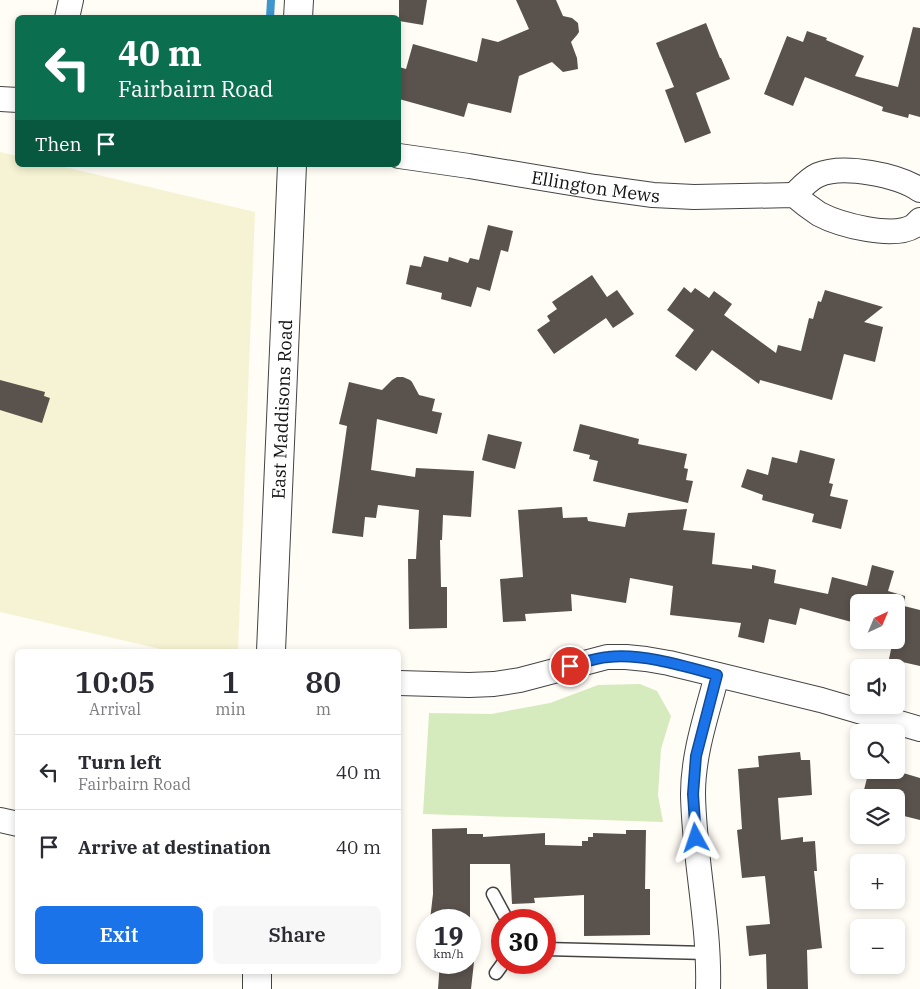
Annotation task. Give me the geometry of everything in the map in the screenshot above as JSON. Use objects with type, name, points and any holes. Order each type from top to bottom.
[{"type":"street","points":[[68,15],[71,0]]},
{"type":"street","points":[[298,15],[299,0]]},
{"type":"street","points":[[0,99],[15,100]]},
{"type":"street","name":"Ellington Mews","points":[[401,156],[653,195],[694,197],[794,195]]},
{"type":"street","name":"East Maddisons Road","points":[[271,649],[292,167]]},
{"type":"street","points":[[920,190],[899,180],[873,173],[856,171],[830,172],[818,175],[794,195],[820,214],[864,229],[899,230],[913,227],[920,220]]},
{"type":"street","points":[[401,683],[494,684],[543,675],[608,657],[626,656],[821,700],[920,729]]},
{"type":"street","points":[[708,989],[707,953],[693,794],[696,756],[717,675]]},
{"type":"street","points":[[0,820],[15,823]]},
{"type":"street","points":[[256,989],[257,974]]},
{"type":"lane","points":[[493,894],[501,909]]},
{"type":"lane","points":[[556,949],[707,953]]},
{"type":"shaded area","points":[[0,152],[15,156],[15,167],[64,167],[255,212],[238,649],[160,649],[0,612]]},
{"type":"green space","points":[[640,684],[657,691],[671,716],[661,749],[658,795],[663,822],[423,814],[429,713],[491,714],[550,703],[598,685]]},
{"type":"building","points":[[399,0],[427,0],[423,25],[401,21],[401,15],[399,15]]},
{"type":"building","points":[[516,0],[556,0],[563,16],[572,18],[578,23],[579,32],[571,42],[577,58],[578,69],[563,72],[552,62],[519,76],[511,113],[468,103],[464,117],[401,100],[401,68],[406,69],[413,44],[477,62],[482,38],[498,42],[529,29]]},
{"type":"building","points":[[706,23],[730,79],[696,93],[711,133],[685,143],[665,90],[674,87],[656,43]]},
{"type":"building","points":[[913,27],[920,28],[920,117],[909,114],[908,118],[882,111],[883,107],[805,77],[793,106],[764,94],[787,36],[803,42],[807,31],[827,38],[826,40],[864,56],[855,76],[898,87]]},
{"type":"building","points":[[488,225],[513,231],[508,252],[501,250],[490,291],[477,287],[471,307],[441,299],[442,293],[406,284],[410,265],[421,267],[424,256],[448,262],[449,257],[468,263],[470,258],[479,260]]},
{"type":"building","points":[[592,275],[607,297],[617,290],[634,314],[613,328],[606,318],[554,354],[537,330],[550,321],[547,316],[557,309],[552,302]]},
{"type":"building","points":[[684,287],[691,293],[695,288],[709,298],[714,291],[732,304],[724,315],[776,353],[778,345],[801,351],[809,318],[813,319],[818,301],[821,302],[825,290],[883,307],[864,322],[883,327],[875,362],[844,354],[832,400],[760,380],[759,384],[712,350],[696,371],[675,356],[694,330],[667,310]]},
{"type":"building","points":[[397,377],[410,380],[419,395],[435,399],[432,411],[442,413],[437,434],[377,419],[371,470],[415,477],[416,468],[474,471],[471,517],[443,515],[442,540],[440,540],[441,587],[447,587],[447,628],[409,629],[408,559],[416,559],[419,510],[378,505],[376,518],[365,517],[363,537],[332,533],[347,426],[339,424],[349,382],[382,390]]},
{"type":"building","points":[[0,380],[45,392],[44,396],[50,398],[42,423],[0,410]]},
{"type":"building","points":[[580,424],[639,439],[638,444],[687,454],[684,468],[688,469],[686,480],[693,481],[688,503],[593,481],[598,461],[589,459],[590,455],[573,451]]},
{"type":"building","points":[[488,434],[522,442],[515,469],[482,460]]},
{"type":"building","points":[[800,450],[835,459],[829,483],[833,484],[830,496],[848,500],[841,529],[812,522],[814,514],[762,500],[763,495],[741,487],[747,469],[768,475],[772,457],[797,463]]},
{"type":"building","points":[[562,507],[563,518],[587,517],[588,521],[625,527],[628,513],[687,509],[683,530],[715,533],[712,564],[752,569],[752,565],[776,570],[774,583],[828,594],[832,577],[867,586],[872,565],[894,571],[888,591],[898,594],[850,594],[850,622],[800,608],[796,625],[769,619],[764,643],[738,637],[741,623],[670,615],[673,586],[630,578],[626,603],[571,594],[572,611],[525,614],[526,621],[503,622],[500,579],[523,577],[518,510]]},
{"type":"building","points":[[905,606],[920,610],[920,666],[905,663],[905,659],[889,659],[891,649],[905,649]]},
{"type":"building","points":[[800,752],[801,760],[810,760],[812,795],[778,798],[781,840],[803,837],[803,842],[815,841],[817,871],[814,871],[822,948],[807,950],[808,989],[767,989],[766,954],[749,956],[746,926],[770,924],[765,876],[742,878],[737,830],[742,829],[738,769],[759,767],[758,756]]},
{"type":"building","points":[[905,774],[920,778],[920,820],[905,816],[905,789],[864,789],[867,779],[905,779]]},
{"type":"building","points":[[467,828],[467,834],[483,834],[483,837],[545,833],[545,845],[582,846],[582,841],[588,841],[588,837],[593,837],[593,833],[626,834],[626,830],[646,830],[645,889],[650,889],[650,935],[584,936],[584,895],[534,898],[535,903],[512,904],[510,864],[470,864],[470,909],[431,909],[433,894],[432,829]]},
{"type":"building","points":[[439,974],[473,974],[471,989],[438,989]]},
{"type":"waterway","points":[[270,15],[271,0]]},
{"type":"route","points":[[570,666],[608,657],[626,656],[658,661],[717,675],[696,756],[693,794],[696,838]]}]
